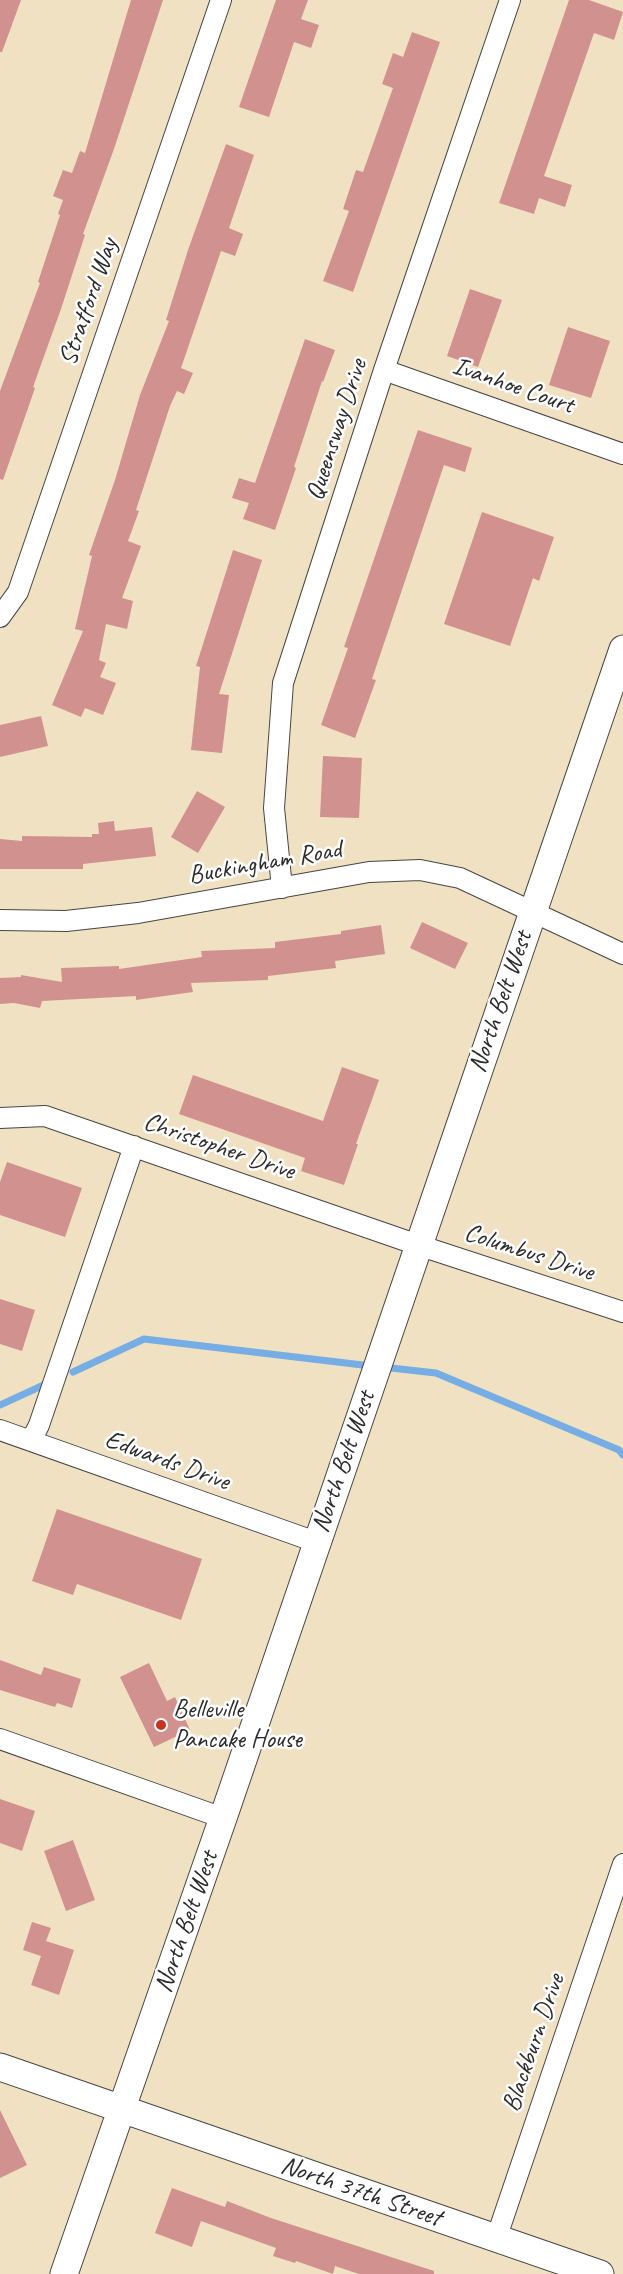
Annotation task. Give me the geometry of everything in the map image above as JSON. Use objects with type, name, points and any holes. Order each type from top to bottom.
[{"type":"main road","name":"North Belt West","points":[[64,2274],[223,1818],[532,912],[620,665]]},
{"type":"main road","name":"North 37th Street","points":[[0,2067],[600,2274]]},
{"type":"street","name":"Stratford Way","points":[[0,617],[18,592],[221,0]]},
{"type":"street","name":"Queensway Drive","points":[[282,888],[274,808],[283,683],[384,370],[510,0]]},
{"type":"street","name":"Ivanhoe Court","points":[[384,370],[623,454]]},
{"type":"street","name":"Buckingham Road","points":[[0,920],[66,921],[138,914],[369,872],[420,870],[460,878],[623,954]]},
{"type":"street","name":"Christopher Drive","points":[[0,1118],[45,1116],[418,1245]]},
{"type":"street","points":[[31,1441],[39,1425],[134,1146]]},
{"type":"street","name":"Columbus Drive","points":[[418,1245],[623,1312]]},
{"type":"street","name":"Edwards Drive","points":[[0,1430],[316,1542]]},
{"type":"street","points":[[0,1739],[223,1818]]},
{"type":"street","name":"Blackburn Drive","points":[[496,2239],[623,1864]]},
{"type":"building","points":[[0,0],[21,0],[2,52],[0,52]]},
{"type":"building","points":[[131,0],[163,0],[114,149],[83,234],[85,235],[61,309],[3,480],[0,479],[0,391],[40,283],[38,282],[60,215],[58,214],[63,200],[53,196],[63,170],[72,173],[80,151],[85,153]]},
{"type":"building","points":[[276,0],[308,0],[301,19],[319,25],[311,48],[294,42],[269,117],[239,107]]},
{"type":"building","points":[[569,0],[589,0],[623,12],[614,40],[594,33],[544,176],[572,185],[565,207],[539,198],[534,214],[499,203]]},
{"type":"building","points":[[412,32],[440,42],[353,292],[323,281],[349,211],[343,209],[356,170],[363,172],[393,88],[382,84],[393,53],[403,57]]},
{"type":"building","points":[[226,144],[254,155],[229,228],[243,234],[235,256],[221,251],[181,368],[193,373],[184,394],[177,391],[170,406],[136,510],[139,511],[128,541],[141,546],[122,598],[133,601],[127,629],[106,624],[99,660],[106,663],[100,677],[116,683],[103,715],[85,708],[81,717],[52,705],[83,631],[75,629],[92,556],[89,555],[115,480],[140,395],[169,321],[166,320],[188,250]]},
{"type":"building","points":[[470,289],[502,300],[478,367],[447,356]]},
{"type":"building","points":[[568,327],[610,341],[591,398],[549,385]]},
{"type":"building","points":[[305,339],[335,350],[322,381],[275,530],[243,519],[249,503],[232,498],[239,478],[255,483]]},
{"type":"building","points":[[418,430],[472,448],[465,472],[444,465],[372,679],[376,680],[355,738],[321,725],[348,648],[344,647]]},
{"type":"building","points":[[482,512],[554,537],[539,581],[533,578],[510,646],[444,624]]},
{"type":"building","points":[[233,550],[262,560],[219,694],[229,695],[222,753],[191,750],[200,667],[196,666]]},
{"type":"building","points":[[41,716],[48,746],[0,757],[0,725]]},
{"type":"building","points":[[323,756],[362,758],[359,818],[320,817]]},
{"type":"building","points":[[197,791],[225,807],[198,853],[171,837]]},
{"type":"building","points":[[114,821],[115,831],[152,827],[156,856],[83,864],[83,869],[0,869],[0,839],[22,841],[22,836],[92,837],[92,834],[99,834],[98,823]]},
{"type":"building","points":[[422,922],[468,943],[455,969],[410,948]]},
{"type":"building","points":[[381,925],[385,954],[335,961],[336,968],[268,976],[268,980],[191,983],[193,992],[136,1000],[136,996],[42,1001],[40,1008],[14,1003],[0,1004],[0,978],[21,977],[21,975],[62,982],[61,968],[119,966],[119,969],[202,957],[201,951],[275,948],[275,942],[341,934],[341,931]]},
{"type":"building","points":[[342,1067],[379,1080],[344,1185],[301,1171],[305,1158],[179,1114],[193,1075],[323,1121]]},
{"type":"building","points":[[7,1162],[82,1188],[65,1237],[0,1215],[0,1182]]},
{"type":"building","points":[[0,1299],[35,1310],[22,1351],[0,1344]]},
{"type":"building","points":[[57,1509],[202,1559],[181,1620],[77,1584],[73,1595],[32,1581]]},
{"type":"building","points":[[0,1660],[41,1675],[44,1667],[81,1679],[72,1708],[57,1703],[55,1707],[0,1690]]},
{"type":"building","points":[[149,1663],[167,1701],[175,1697],[190,1730],[154,1747],[120,1677]]},
{"type":"building","points":[[0,1799],[35,1811],[22,1851],[0,1843]]},
{"type":"building","points":[[73,1840],[95,1900],[66,1911],[44,1851]]},
{"type":"building","points":[[32,1922],[51,1928],[46,1941],[74,1950],[59,1995],[31,1985],[41,1956],[23,1950]]},
{"type":"building","points":[[0,2110],[27,2165],[0,2178]]},
{"type":"building","points":[[172,2188],[225,2207],[227,2201],[271,2218],[434,2271],[434,2274],[359,2274],[335,2266],[333,2274],[296,2261],[295,2263],[273,2256],[276,2248],[201,2221],[192,2247],[155,2233]]},
{"type":"waterway","points":[[73,1372],[144,1339],[371,1366]]},
{"type":"waterway","points":[[382,1367],[436,1373],[619,1450],[623,1455]]},
{"type":"waterway","points":[[0,1405],[48,1383]]},
{"type":"place","name":"Belleville Pancake House","points":[[161,1725]]}]
